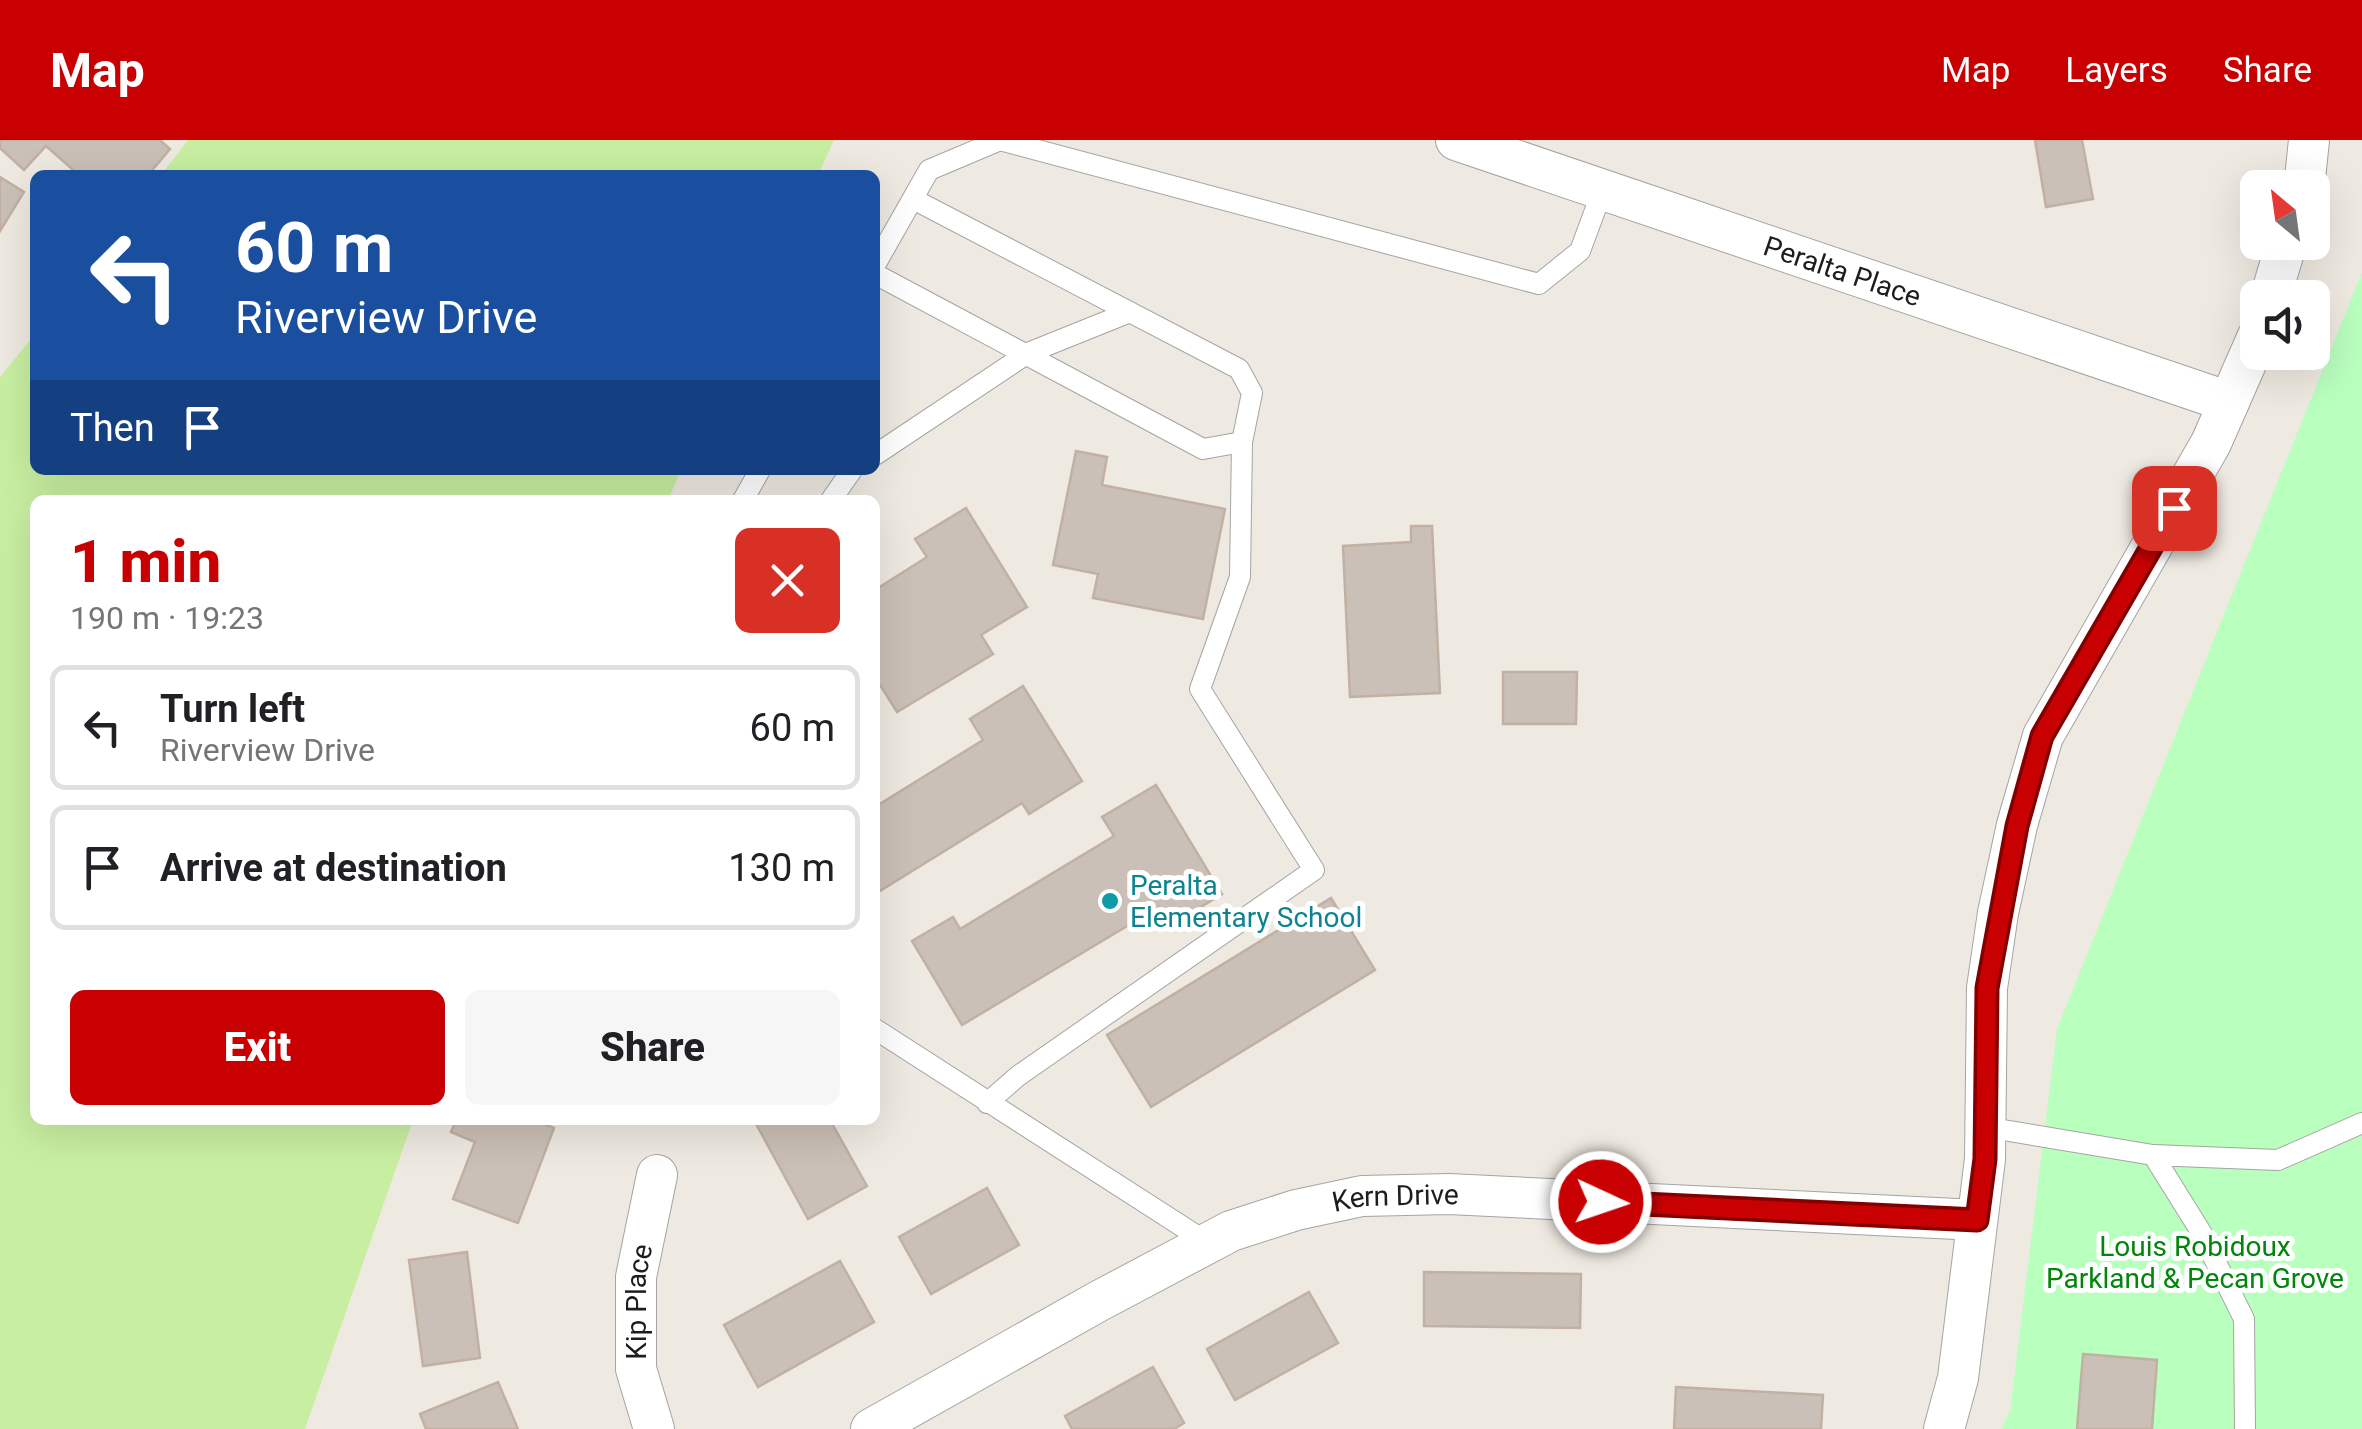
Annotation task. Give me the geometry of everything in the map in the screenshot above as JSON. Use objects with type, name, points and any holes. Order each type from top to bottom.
[{"type":"street","name":"Peralta Place","points":[[1456,140],[2229,402]]},
{"type":"street","points":[[2306,170],[2309,140]]},
{"type":"street","points":[[1944,1429],[1958,1378],[1985,1159],[1987,988],[2017,826],[2042,736],[2211,442],[2243,370]]},
{"type":"street","name":"Kip Place","points":[[654,1429],[636,1369],[636,1277],[657,1176]]},
{"type":"street","name":"Kern Drive","points":[[871,1429],[1231,1231],[1296,1210],[1362,1196],[1449,1194],[1977,1220]]},
{"type":"lane","points":[[880,256],[928,170],[1000,140],[1539,284],[1580,251],[1602,189]]},
{"type":"lane","points":[[913,198],[1238,369],[1252,393],[1242,442],[1240,577],[1200,689],[1314,870],[1018,1076],[987,1103]]},
{"type":"lane","points":[[880,277],[1203,449],[1242,442]]},
{"type":"lane","points":[[880,452],[1028,353],[1130,312]]},
{"type":"lane","points":[[880,1032],[1208,1243]]},
{"type":"lane","points":[[1985,1128],[2153,1155],[2278,1160],[2362,1122]]},
{"type":"lane","points":[[2153,1155],[2201,1232],[2244,1319],[2245,1429]]},
{"type":"green space","points":[[188,140],[834,140],[820,170],[165,170]]},
{"type":"green space","name":"Louis Robidoux Parkland & Pecan Grove","points":[[2362,272],[2362,1429],[2001,1429],[2010,1411],[2057,1029],[2323,370],[2330,370],[2330,351]]},
{"type":"green space","points":[[30,340],[30,475],[679,475],[670,495],[30,495],[30,1125],[411,1125],[305,1429],[0,1429],[0,377]]},
{"type":"building","points":[[0,140],[160,140],[170,149],[152,170],[73,170],[46,146],[24,170],[0,148]]},
{"type":"building","points":[[2035,140],[2082,140],[2093,199],[2046,207]]},
{"type":"building","points":[[0,177],[24,192],[0,231]]},
{"type":"building","points":[[1076,451],[1107,457],[1102,485],[1225,509],[1203,619],[1093,598],[1098,574],[1053,565]]},
{"type":"building","points":[[966,508],[1027,607],[981,635],[993,654],[897,712],[880,685],[880,587],[927,557],[915,539]]},
{"type":"building","points":[[1411,526],[1432,526],[1440,693],[1350,697],[1343,546],[1411,542]]},
{"type":"building","points":[[1503,672],[1577,672],[1576,724],[1503,724]]},
{"type":"building","points":[[1023,686],[1082,781],[1029,814],[1022,803],[880,891],[880,804],[983,740],[970,719]]},
{"type":"building","name":"Peralta Elementary School","points":[[1156,785],[1222,894],[1170,926],[1159,907],[962,1025],[912,941],[953,917],[960,929],[1114,836],[1102,817]]},
{"type":"building","name":"Peralta Elementary School","points":[[1331,898],[1375,970],[1151,1107],[1107,1035]]},
{"type":"building","points":[[454,1125],[554,1128],[518,1223],[453,1199],[475,1142],[451,1132]]},
{"type":"building","points":[[757,1125],[833,1125],[867,1186],[808,1219]]},
{"type":"building","points":[[987,1188],[1019,1245],[931,1294],[899,1237]]},
{"type":"building","points":[[467,1252],[480,1358],[423,1366],[409,1260]]},
{"type":"building","points":[[840,1261],[874,1322],[758,1387],[724,1325]]},
{"type":"building","points":[[1424,1272],[1581,1274],[1580,1328],[1424,1326]]},
{"type":"building","points":[[1309,1292],[1338,1343],[1235,1400],[1207,1349]]},
{"type":"building","points":[[2083,1354],[2157,1360],[2152,1429],[2077,1429]]},
{"type":"building","points":[[1153,1367],[1184,1423],[1174,1429],[1072,1429],[1065,1416]]},
{"type":"building","points":[[498,1382],[518,1429],[426,1429],[420,1414]]},
{"type":"building","points":[[1676,1387],[1823,1395],[1821,1429],[1674,1429]]},
{"type":"place","name":"Peralta Elementary School","points":[[1110,901]]},
{"type":"route","points":[[1601,1202],[1977,1220],[1985,1159],[1987,988],[2017,826],[2042,736],[2174,508]]}]
